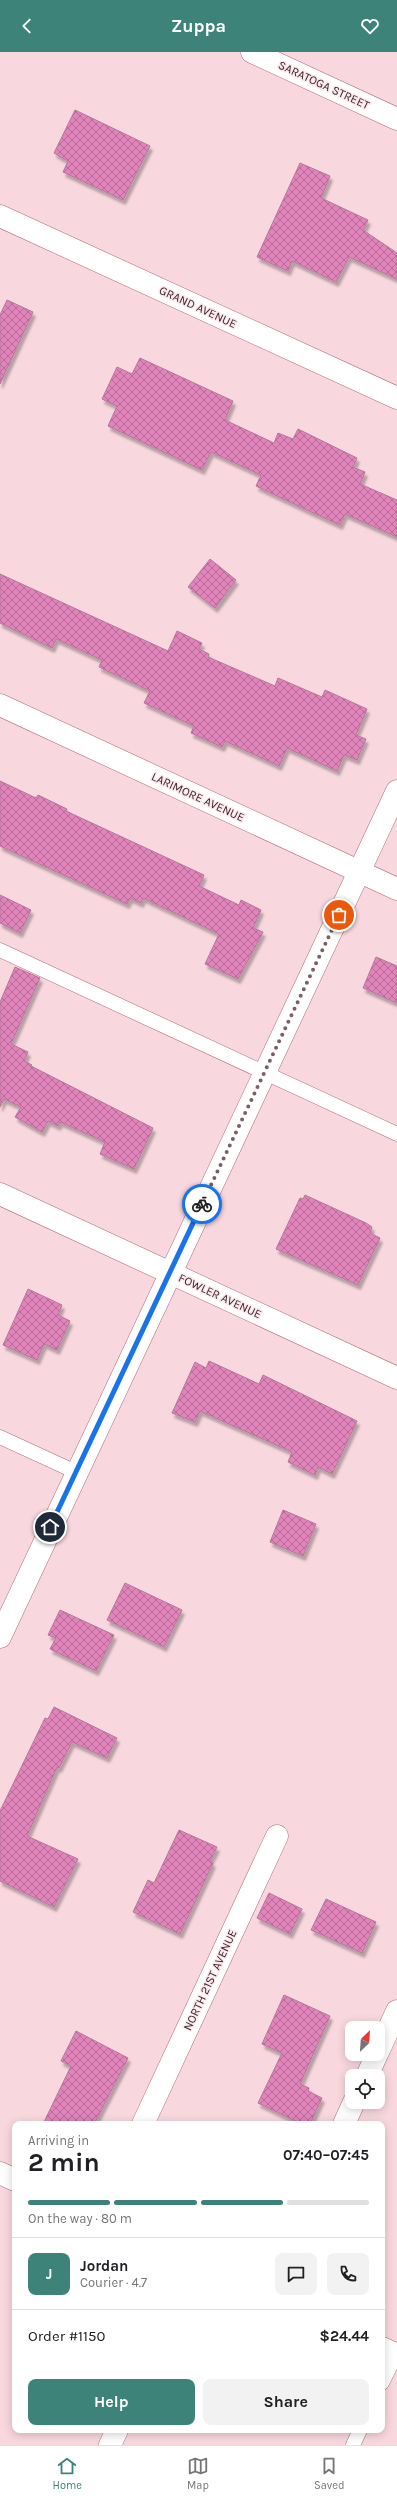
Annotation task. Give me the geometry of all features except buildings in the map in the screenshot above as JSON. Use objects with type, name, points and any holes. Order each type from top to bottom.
[{"type":"street","name":"SARATOGA STREET","points":[[253,52],[397,118]]},
{"type":"street","name":"GRAND AVENUE","points":[[0,216],[397,398]]},
{"type":"street","name":"LARIMORE AVENUE","points":[[0,705],[397,889]]},
{"type":"street","points":[[0,1637],[263,1072],[360,872],[397,791]]},
{"type":"street","name":"FOWLER AVENUE","points":[[0,1194],[397,1378]]},
{"type":"street","name":"NORTH 21ST AVENUE","points":[[144,2121],[277,1836]]},
{"type":"street","points":[[385,2036],[397,2011]]},
{"type":"street","points":[[345,2121],[351,2109]]},
{"type":"street","points":[[0,2173],[12,2179]]},
{"type":"street","points":[[110,2445],[116,2433]]},
{"type":"lane","points":[[0,950],[397,1134]]},
{"type":"lane","points":[[0,1437],[76,1472]]},
{"type":"lane","points":[[385,2374],[392,2353]]},
{"type":"lane","points":[[353,2445],[359,2433]]},
{"type":"way so far","points":[[202,1204],[263,1072],[339,915]]},
{"type":"route","points":[[50,1527],[202,1204]]}]
